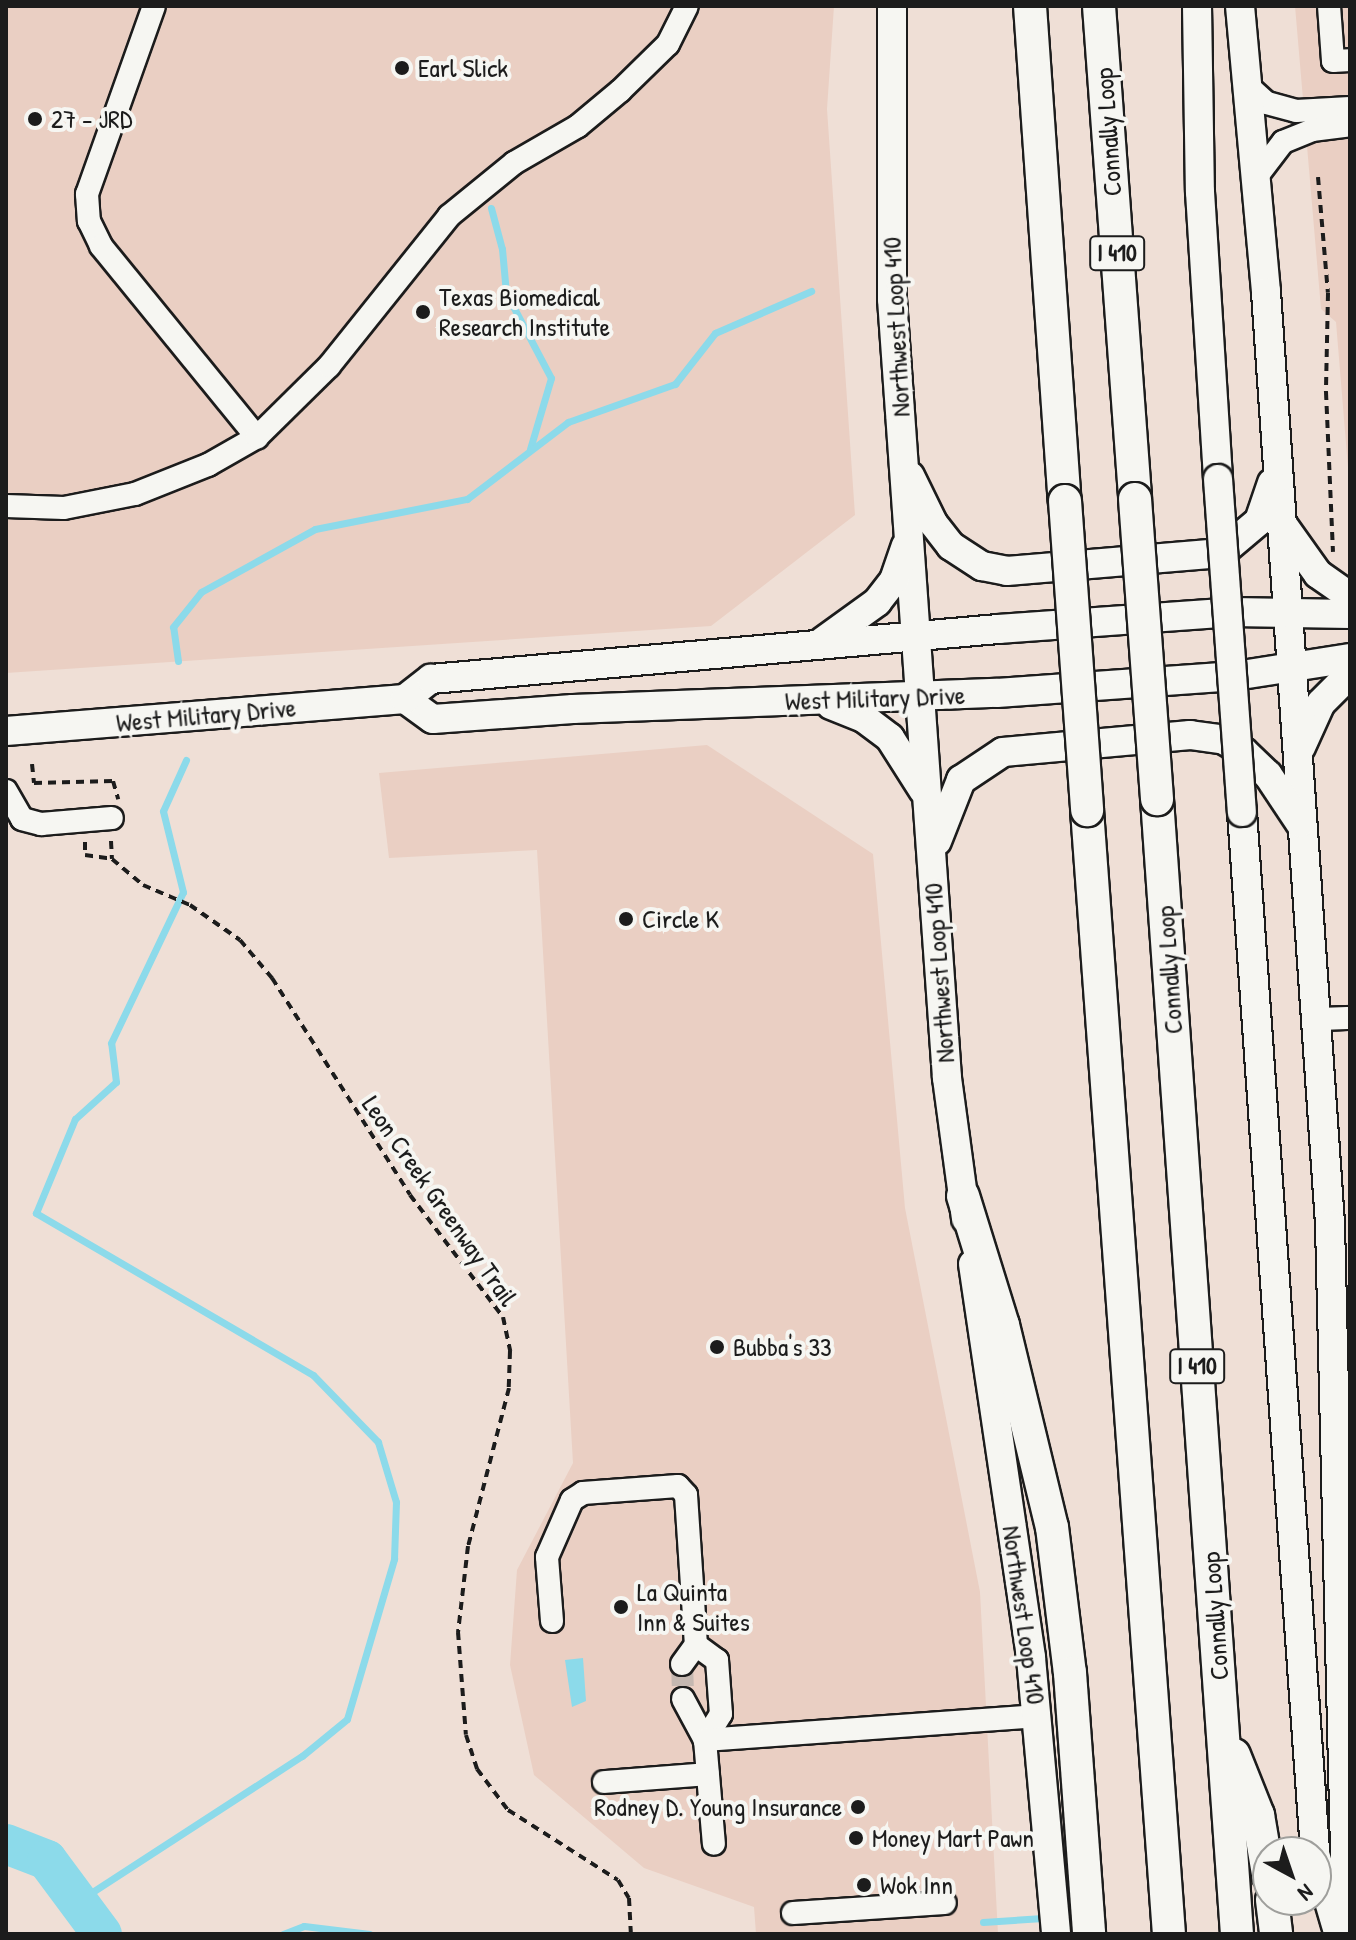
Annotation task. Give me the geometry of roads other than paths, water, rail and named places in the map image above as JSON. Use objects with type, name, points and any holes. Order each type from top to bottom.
[{"type":"highway","points":[[1030,6],[1165,1928]]},
{"type":"highway","name":"Connally Loop","points":[[1099,6],[1237,1934]]},
{"type":"highway","points":[[963,1196],[1003,1325],[1052,1527],[1070,1673],[1089,1934]]},
{"type":"highway","points":[[1223,1727],[1258,1815],[1262,1836]]},
{"type":"main road","name":"Northwest Loop 410","points":[[892,6],[892,299],[947,1078],[1038,1716],[1056,1934]]},
{"type":"main road","points":[[1197,6],[1201,206],[1218,479],[1315,1836]]},
{"type":"main road","points":[[1240,6],[1257,176],[1343,1413],[1347,1934]]},
{"type":"main road","points":[[902,456],[933,523],[951,546],[982,566],[1022,572],[1221,553],[1243,539],[1265,510],[1276,448]]},
{"type":"main road","points":[[1281,522],[1318,574],[1350,596]]},
{"type":"main road","points":[[813,646],[855,621],[886,591],[903,559],[908,534]]},
{"type":"main road","name":"West Military Drive","points":[[6,731],[405,699],[431,679],[1233,612],[1350,614]]},
{"type":"main road","name":"West Military Drive","points":[[405,699],[433,719],[921,697],[1235,676],[1350,658]]},
{"type":"main road","points":[[1299,764],[1316,712],[1350,674]]},
{"type":"main road","points":[[802,702],[842,708],[878,728],[906,759],[927,800]]},
{"type":"main road","points":[[932,863],[946,808],[961,780],[988,758],[1019,748],[1213,736],[1257,763],[1302,827]]},
{"type":"main road","points":[[1332,1912],[1338,1934]]},
{"type":"lane","points":[[154,6],[87,194],[89,221],[101,246],[257,437]]},
{"type":"lane","points":[[6,506],[64,508],[135,494],[208,465],[257,437],[329,366],[449,216],[514,163],[578,126],[620,91],[668,44],[687,6]]},
{"type":"lane","points":[[1329,6],[1333,61],[1350,60]]},
{"type":"lane","points":[[1249,87],[1267,103],[1296,111],[1350,108]]},
{"type":"lane","points":[[1257,176],[1283,142],[1312,130],[1350,125]]},
{"type":"lane","points":[[6,791],[22,819],[41,824],[112,818]]},
{"type":"lane","points":[[1317,1019],[1350,1018]]},
{"type":"lane","points":[[552,1621],[547,1557],[572,1500],[583,1493],[678,1486],[686,1495],[696,1645],[682,1664]]},
{"type":"lane","points":[[696,1645],[717,1660],[721,1714],[705,1740]]},
{"type":"lane","points":[[683,1699],[705,1740],[714,1844]]},
{"type":"lane","points":[[705,1740],[1038,1716]]},
{"type":"lane","points":[[604,1782],[708,1774]]},
{"type":"lane","points":[[793,1913],[945,1903]]},
{"type":"water","points":[[583,1658],[586,1701],[572,1707],[565,1660]]},
{"type":"waterway","points":[[491,208],[502,249],[506,293],[551,378],[530,449]]},
{"type":"waterway","points":[[178,661],[173,627],[201,592],[315,529],[467,499],[568,422],[675,384],[715,333],[811,291]]},
{"type":"waterway","points":[[80,1900],[302,1756],[347,1719],[394,1559],[396,1502],[378,1442],[313,1375],[36,1213],[75,1119],[116,1082],[111,1043],[183,892],[163,811],[186,760]]},
{"type":"waterway","points":[[6,1844],[47,1860],[102,1934]]},
{"type":"waterway","points":[[983,1922],[1043,1918]]},
{"type":"waterway","points":[[283,1934],[304,1926],[370,1934]]},
{"type":"tunnel","points":[[682,1664],[683,1699]]},
{"type":"place","name":"Earl Slick","points":[[402,68]]},
{"type":"place","name":"27 - JRD","points":[[35,119]]},
{"type":"place","name":"Texas Biomedical Research Institute","points":[[423,312]]},
{"type":"place","name":"Circle K","points":[[626,919]]},
{"type":"place","name":"Bubba's 33","points":[[717,1347]]},
{"type":"place","name":"La Quinta Inn & Suites","points":[[621,1607]]},
{"type":"place","name":"Rodney D. Young Insurance","points":[[858,1807]]},
{"type":"place","name":"Money Mart Pawn","points":[[856,1838]]},
{"type":"place","name":"Wok Inn","points":[[864,1885]]}]
